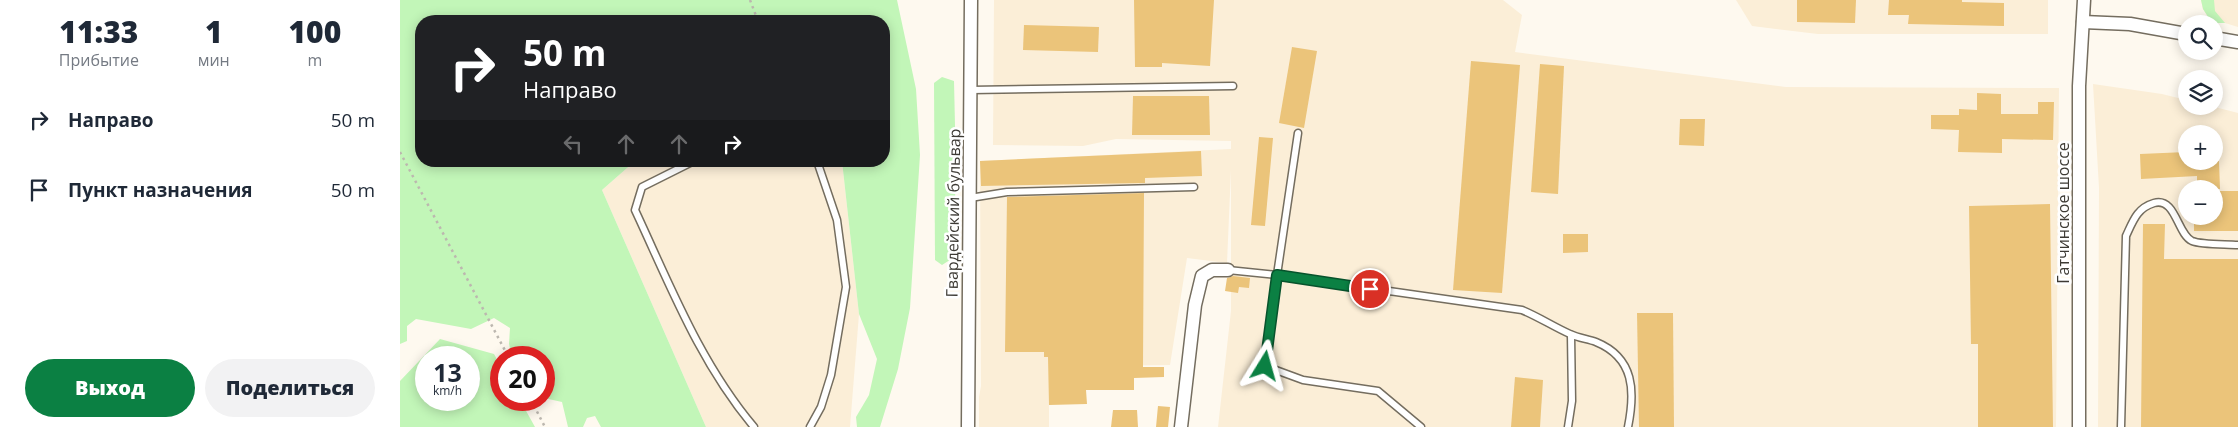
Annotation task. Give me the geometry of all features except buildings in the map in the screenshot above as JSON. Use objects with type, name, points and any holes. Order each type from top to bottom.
[{"type":"street","name":"Гвардейский бульвар","points":[[968,427],[971,0]]},
{"type":"street","name":"Гатчинское шоссе","points":[[2078,427],[2079,86],[2084,0]]},
{"type":"street","points":[[2084,22],[2130,24],[2178,33]]},
{"type":"street","points":[[2223,40],[2238,42]]},
{"type":"street","points":[[1181,427],[1195,305],[1202,276],[1212,270],[1228,270]]},
{"type":"lane","points":[[971,90],[1233,86]]},
{"type":"lane","points":[[1298,133],[1265,366],[1303,380],[1378,391],[1421,427]]},
{"type":"lane","points":[[682,167],[642,187],[635,210],[702,353],[739,410],[754,427]]},
{"type":"lane","points":[[810,427],[821,407],[831,375],[846,287],[837,220],[820,167]]},
{"type":"lane","points":[[970,198],[1007,192],[1194,187]]},
{"type":"lane","points":[[2121,427],[2126,236],[2137,213],[2148,205],[2158,202],[2168,206],[2177,218],[2182,232],[2192,241],[2238,246]]},
{"type":"lane","points":[[1228,270],[1277,275],[1522,310],[1541,317],[1571,335],[1598,342],[1626,364],[1631,384],[1631,411],[1628,427]]},
{"type":"lane","points":[[1568,427],[1572,401],[1571,335]]},
{"type":"path","points":[[750,0],[756,15]]},
{"type":"path","points":[[400,152],[503,346]]},
{"type":"path","points":[[537,411],[545,427]]},
{"type":"shaded area","points":[[994,0],[1503,0],[1522,15],[1515,52],[1786,87],[2059,88],[2056,427],[1218,427],[1231,311],[1231,170],[1227,263],[1187,258],[1170,365],[1085,366],[1049,405],[1049,427],[979,427],[981,386],[980,161],[1231,149],[1231,141],[1116,139],[1083,146],[993,145]]},
{"type":"shaded area","points":[[1736,0],[2048,0],[2048,34],[1818,34],[1752,26]]},
{"type":"shaded area","points":[[2201,0],[2238,0],[2238,27],[2223,23],[2223,15],[2207,15]]},
{"type":"shaded area","points":[[2093,84],[2178,98],[2178,115],[2223,115],[2223,109],[2238,113],[2238,427],[2098,427],[2099,188]]},
{"type":"shaded area","points":[[628,167],[843,167],[859,314],[850,427],[706,427],[602,190]]},
{"type":"green space","points":[[400,0],[897,0],[916,89],[920,155],[910,308],[898,369],[880,427],[857,427],[856,417],[869,395],[877,359],[859,314],[843,167],[890,167],[890,15],[415,15],[415,167],[628,167],[602,190],[706,427],[601,427],[595,416],[587,418],[583,427],[568,427],[562,402],[555,400],[555,346],[509,346],[510,328],[494,318],[471,329],[416,319],[407,326],[407,341],[400,344]]},
{"type":"green space","points":[[2201,0],[2214,0],[2215,11],[2218,15],[2207,15]]},
{"type":"green space","points":[[942,77],[954,81],[956,170],[953,258],[942,265],[935,260],[934,83]]},
{"type":"green space","points":[[440,339],[465,346],[433,346]]},
{"type":"green space","points":[[480,350],[490,353],[490,411],[526,411],[535,427],[400,427],[400,381],[415,365],[415,411],[480,411]]},
{"type":"route","points":[[1265,366],[1277,275],[1370,289]]}]
